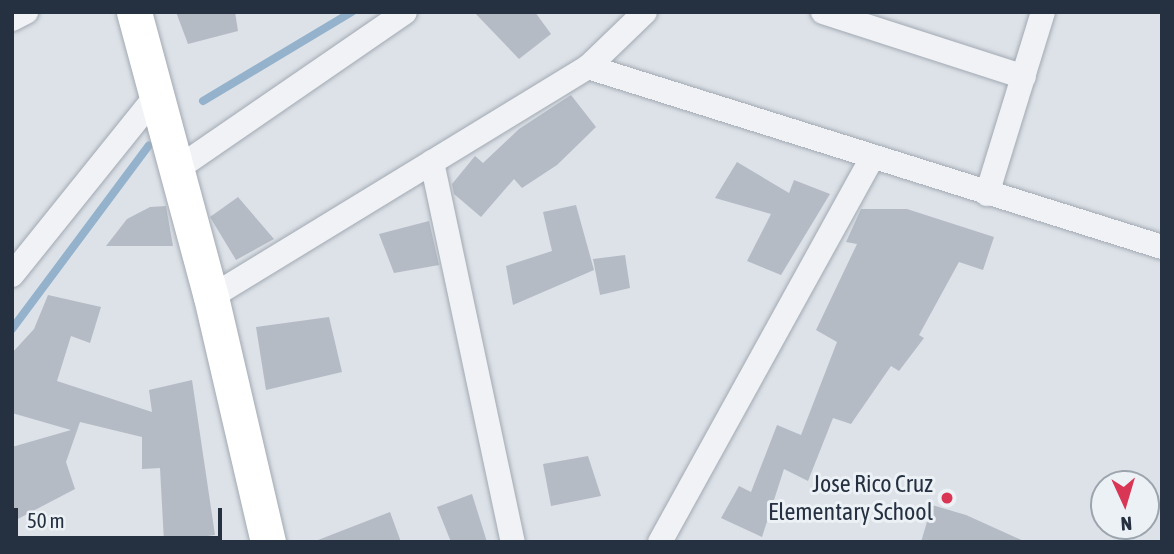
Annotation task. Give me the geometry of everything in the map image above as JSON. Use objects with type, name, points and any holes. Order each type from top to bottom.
[{"type":"main road","points":[[134,12],[174,171],[211,297],[268,542]]},
{"type":"street","points":[[12,19],[26,12]]},
{"type":"street","points":[[174,171],[405,12]]},
{"type":"street","points":[[211,297],[588,67],[645,12]]},
{"type":"street","points":[[823,12],[1024,77]]},
{"type":"street","points":[[987,194],[1044,12]]},
{"type":"street","points":[[588,67],[1162,247]]},
{"type":"street","points":[[12,275],[156,96]]},
{"type":"street","points":[[660,542],[872,158]]},
{"type":"street","points":[[432,163],[513,542]]},
{"type":"building","points":[[176,12],[235,12],[238,31],[188,44]]},
{"type":"building","points":[[474,12],[535,12],[551,34],[519,59]]},
{"type":"building","points":[[571,95],[596,127],[557,165],[522,188],[514,179],[481,217],[454,194],[452,184],[475,156],[483,163],[519,129]]},
{"type":"building","points":[[737,162],[789,193],[794,180],[830,194],[781,275],[747,261],[771,214],[715,198]]},
{"type":"building","points":[[238,197],[274,239],[236,260],[210,217]]},
{"type":"building","points":[[576,205],[594,270],[513,305],[506,266],[552,251],[543,212]]},
{"type":"building","points":[[166,206],[173,246],[106,246],[127,219],[150,207]]},
{"type":"building","points":[[861,209],[907,209],[994,237],[983,270],[959,262],[919,335],[924,338],[899,371],[891,366],[851,424],[833,418],[808,481],[784,469],[762,537],[721,518],[739,486],[751,492],[777,425],[801,435],[837,342],[816,330],[857,244],[846,242]]},
{"type":"building","points":[[429,221],[439,265],[394,273],[379,234]]},
{"type":"building","points":[[625,255],[630,288],[600,295],[593,259]]},
{"type":"building","points":[[48,295],[101,307],[90,343],[71,336],[57,381],[152,412],[149,390],[192,380],[215,535],[164,542],[160,468],[142,469],[142,437],[80,422],[66,462],[75,489],[12,522],[12,447],[71,430],[12,413],[12,353],[34,329]]},
{"type":"building","points":[[329,317],[342,372],[266,390],[256,327]]},
{"type":"building","points":[[588,456],[601,496],[551,506],[543,464]]},
{"type":"building","points":[[472,494],[487,542],[451,542],[437,507]]},
{"type":"building","points":[[932,505],[966,515],[1026,542],[921,542]]},
{"type":"building","points":[[390,512],[401,542],[318,540]]},
{"type":"waterway","points":[[203,101],[352,12]]},
{"type":"waterway","points":[[12,329],[149,145]]},
{"type":"place","name":"Jose Rico Cruz Elementary School","points":[[947,498]]}]
